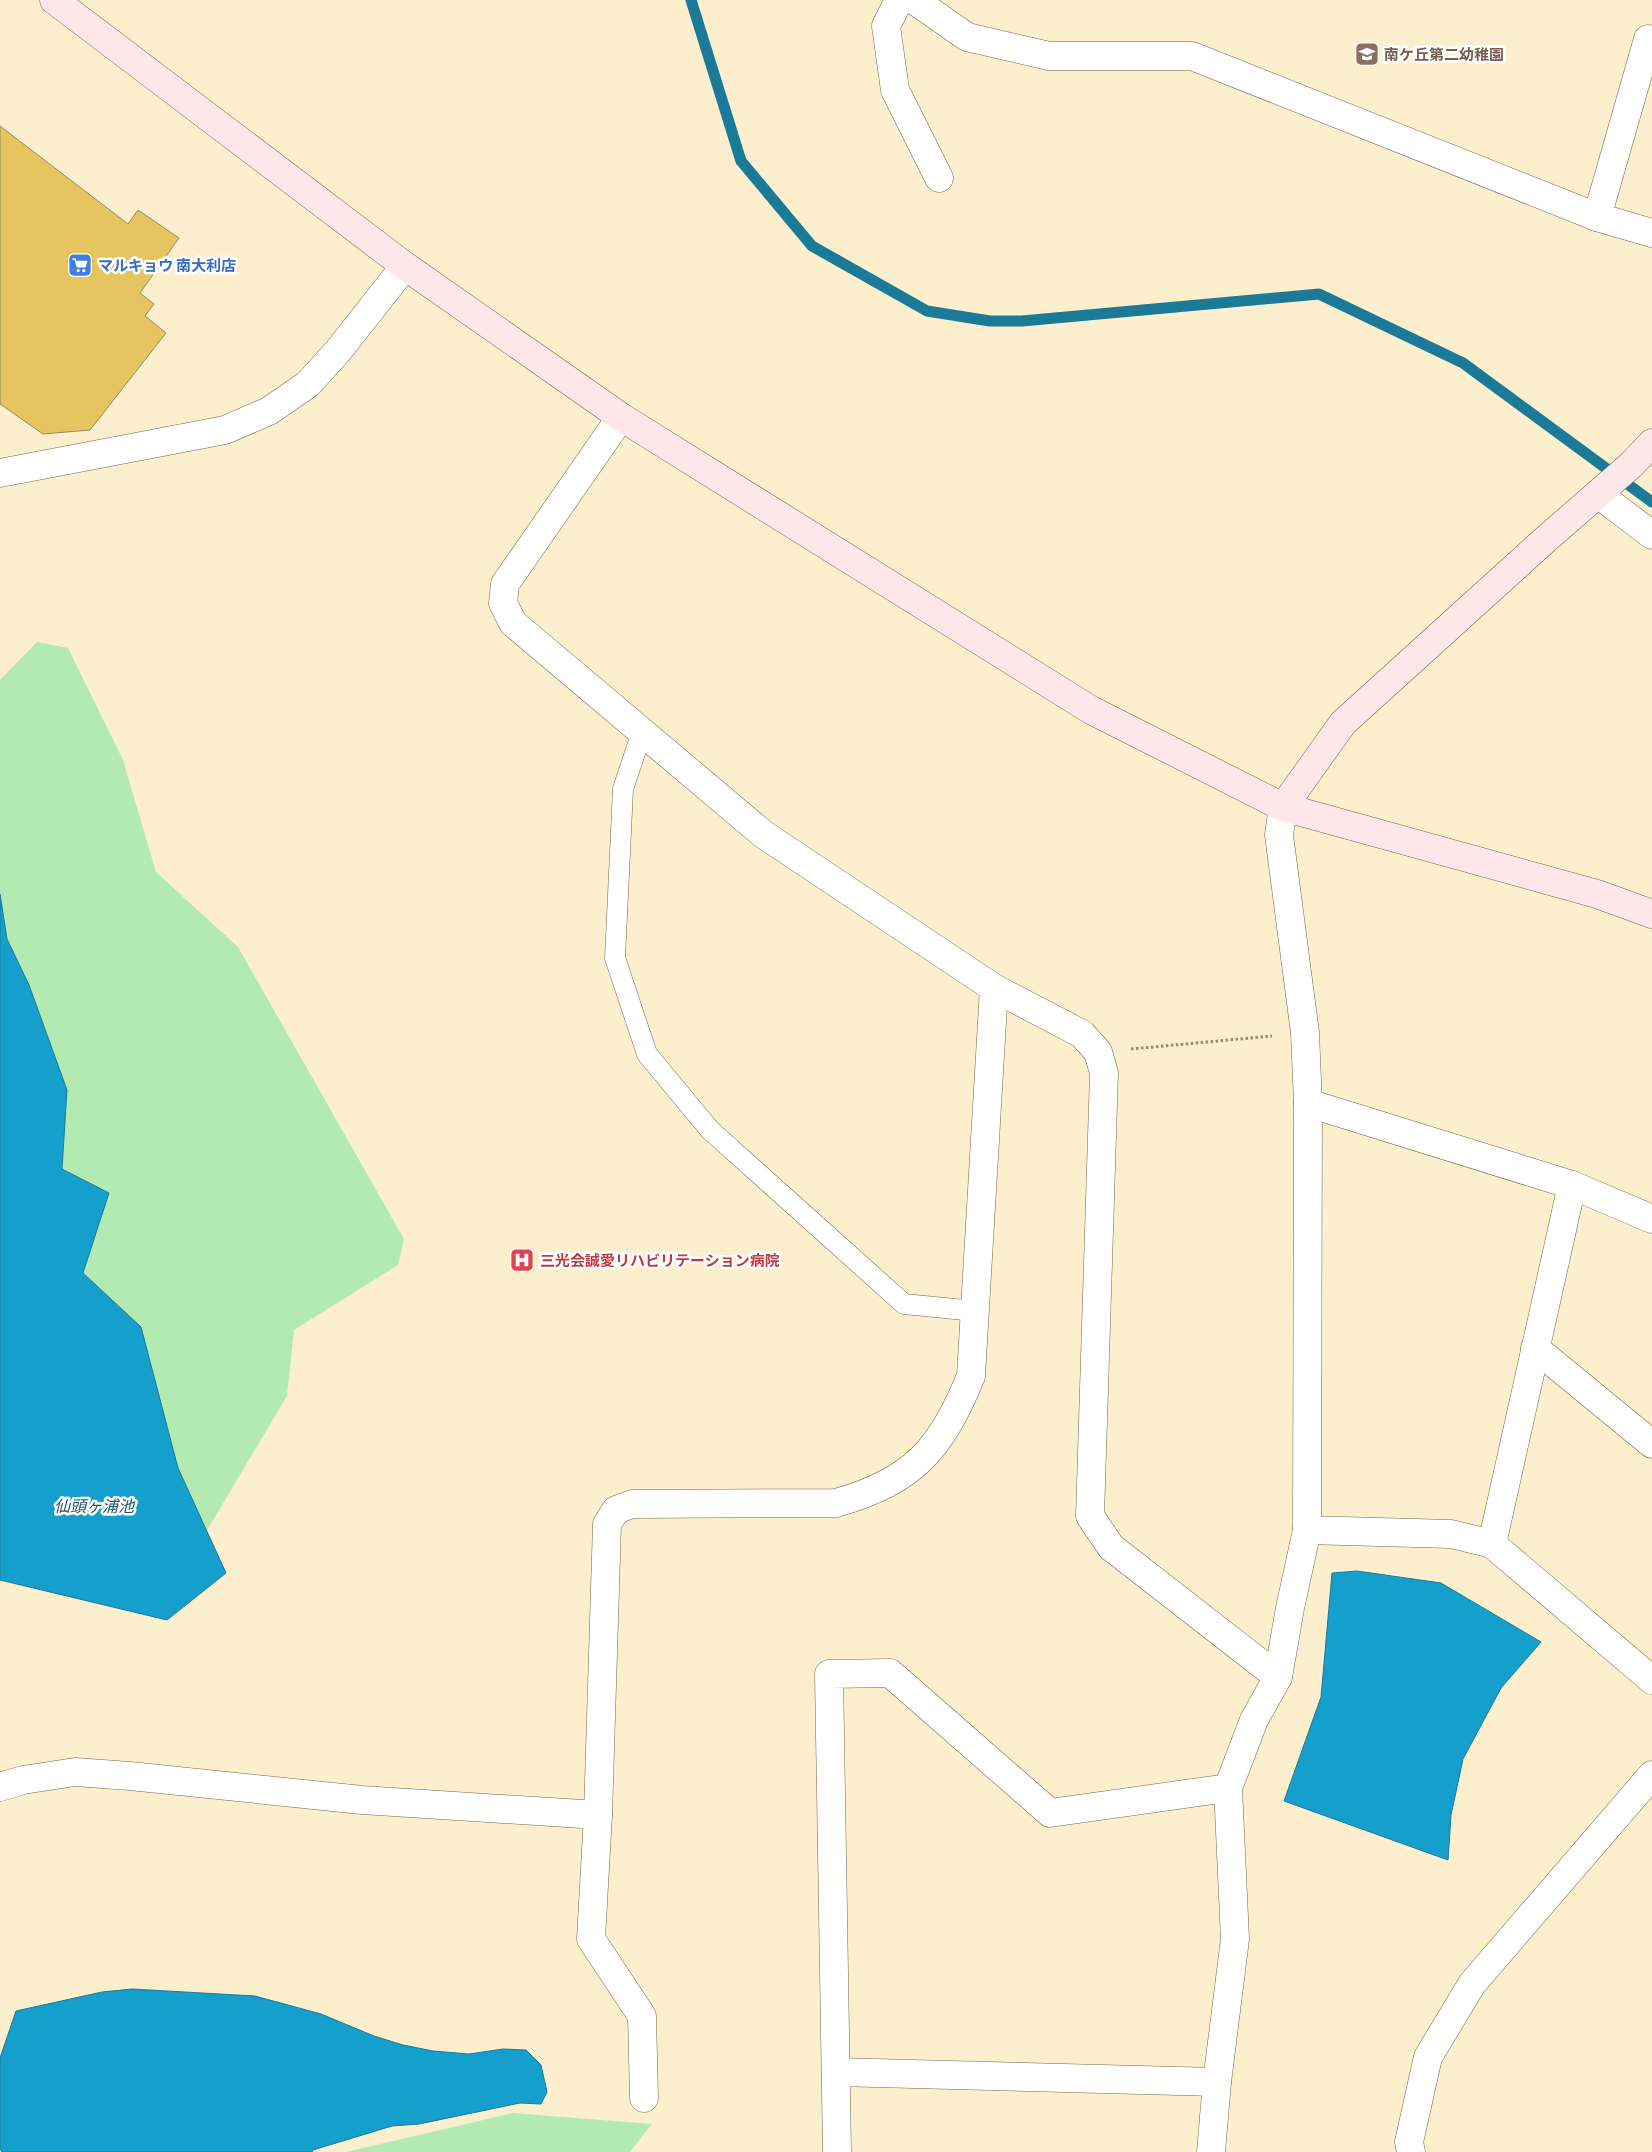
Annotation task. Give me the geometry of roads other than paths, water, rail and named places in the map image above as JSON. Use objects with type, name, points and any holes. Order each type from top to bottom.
[{"type":"street","points":[[54,0],[405,266],[621,417],[1091,710],[1283,807],[1597,894],[1652,914]]},
{"type":"street","points":[[900,0],[886,26],[896,90],[939,178]]},
{"type":"street","points":[[914,0],[968,37],[1050,56],[1192,56],[1597,217],[1652,233]]},
{"type":"street","points":[[1597,217],[1648,39],[1652,41]]},
{"type":"street","points":[[0,473],[225,430],[269,410],[308,384],[338,351],[405,266]]},
{"type":"street","points":[[621,417],[505,584],[504,603],[513,623],[763,834],[994,988],[1082,1034],[1098,1052],[1104,1074],[1090,1516],[1110,1547],[1278,1677]]},
{"type":"street","points":[[1211,2152],[1217,2082],[1235,1939],[1228,1788],[1254,1720],[1278,1677],[1290,1608],[1307,1530],[1308,1103],[1305,1033],[1279,835],[1283,807],[1343,723],[1598,494],[1648,453]]},
{"type":"street","points":[[1598,494],[1652,535]]},
{"type":"street","points":[[644,2098],[642,2016],[590,1939],[598,1815],[607,1524],[616,1510],[632,1504],[836,1503],[864,1495],[890,1482],[915,1466],[935,1445],[956,1414],[971,1376],[994,988]]},
{"type":"street","points":[[1308,1103],[1572,1185],[1652,1219]]},
{"type":"street","points":[[1492,1544],[1572,1185]]},
{"type":"street","points":[[1535,1348],[1652,1444]]},
{"type":"street","points":[[1307,1530],[1451,1534],[1492,1544],[1652,1680]]},
{"type":"street","points":[[837,2152],[830,1674],[890,1673],[1050,1813],[1228,1788]]},
{"type":"street","points":[[0,1787],[23,1780],[75,1772],[362,1800],[598,1815]]},
{"type":"street","points":[[1412,2152],[1409,2142],[1428,2057],[1472,1984],[1652,1775]]},
{"type":"street","points":[[837,2072],[1217,2082]]},
{"type":"lane","points":[[642,732],[623,789],[615,958],[647,1054],[710,1130],[904,1304],[974,1311]]},
{"type":"water","name":"仙頭ヶ浦池","points":[[0,894],[7,939],[29,985],[67,1090],[62,1169],[109,1193],[83,1273],[141,1327],[178,1468],[226,1573],[167,1620],[0,1580]]},
{"type":"water","points":[[1357,1571],[1441,1583],[1541,1642],[1501,1688],[1463,1759],[1451,1815],[1448,1860],[1284,1801],[1321,1697],[1332,1573]]},
{"type":"water","points":[[132,1989],[255,1996],[321,2014],[374,2036],[403,2045],[433,2051],[469,2054],[503,2049],[526,2050],[541,2065],[547,2092],[541,2104],[520,2103],[419,2124],[392,2126],[313,2150],[312,2152],[2,2152],[0,2149],[0,2058],[16,2011],[102,1992]]},
{"type":"waterway","points":[[691,0],[741,161],[812,246],[927,311],[990,321],[1022,321],[1319,294],[1463,363],[1652,502]]},
{"type":"place","name":"南ケ丘第二幼稚園","points":[[1367,54]]},
{"type":"place","name":"マルキョウ 南大利店","points":[[80,265]]},
{"type":"place","name":"三光会誠愛リハビリテーション病院","points":[[522,1260]]}]
